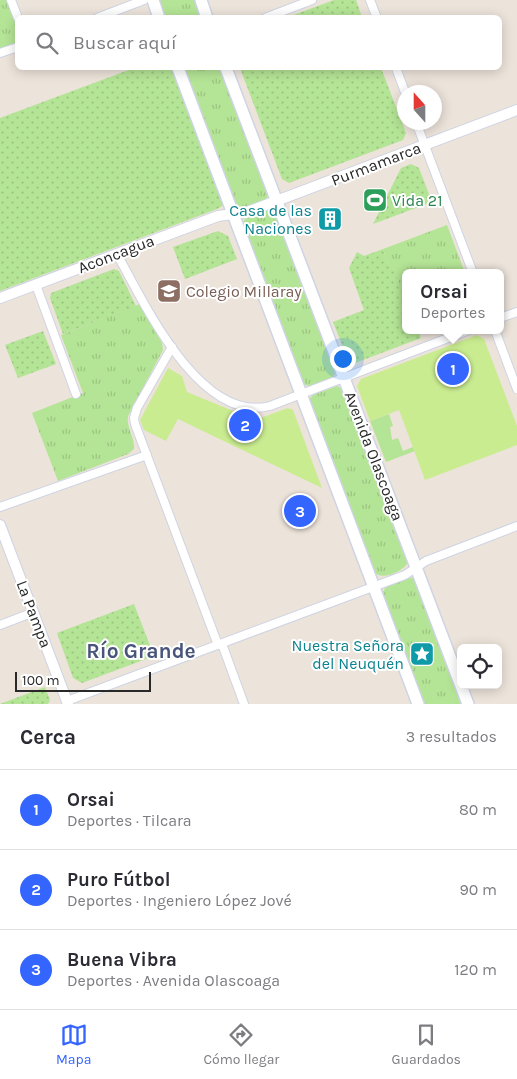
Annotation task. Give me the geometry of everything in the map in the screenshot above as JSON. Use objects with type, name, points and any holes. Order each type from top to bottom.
[{"type":"main road","points":[[153,0],[158,15]]},
{"type":"main road","points":[[200,0],[206,15]]},
{"type":"main road","points":[[179,70],[418,704]]},
{"type":"main road","name":"Avenida Olascoaga","points":[[227,70],[468,704]]},
{"type":"street","points":[[11,0],[17,15]]},
{"type":"street","points":[[105,15],[144,0]]},
{"type":"street","points":[[273,15],[312,0]]},
{"type":"street","points":[[370,0],[376,15]]},
{"type":"street","points":[[0,53],[15,48]]},
{"type":"street","points":[[397,70],[402,85]]},
{"type":"street","name":"Purmamarca","points":[[233,214],[247,212],[517,110]]},
{"type":"street","points":[[419,130],[472,269]]},
{"type":"street","name":"Aconcagua","points":[[0,298],[218,216],[233,214]]},
{"type":"street","points":[[116,254],[154,321],[172,347],[203,385],[232,403],[243,407],[260,408],[459,334]]},
{"type":"street","points":[[36,285],[76,394]]},
{"type":"street","points":[[504,317],[517,312]]},
{"type":"street","points":[[496,334],[517,389]]},
{"type":"street","points":[[172,347],[135,414],[136,429],[244,704]]},
{"type":"street","points":[[0,507],[147,455]]},
{"type":"street","name":"La Pampa","points":[[0,525],[68,703]]},
{"type":"street","points":[[68,703],[407,574],[426,561],[517,526]]},
{"type":"street","points":[[0,625],[34,612]]},
{"type":"green space","points":[[0,0],[8,0],[15,19],[15,44],[0,50]]},
{"type":"green space","points":[[158,0],[195,0],[201,15],[164,15]]},
{"type":"green space","points":[[334,0],[356,0],[361,15],[293,15]]},
{"type":"green space","points":[[129,70],[174,70],[224,205],[0,291],[0,118]]},
{"type":"green space","points":[[184,70],[222,70],[268,192],[265,200],[254,205],[242,208],[235,205]]},
{"type":"green space","points":[[241,70],[382,70],[397,110],[397,130],[405,130],[406,133],[403,140],[289,183],[282,179]]},
{"type":"green space","points":[[411,164],[419,168],[432,202],[373,224],[401,168]]},
{"type":"green space","points":[[269,209],[275,211],[336,372],[332,378],[318,384],[310,386],[303,384],[243,225],[244,220],[247,218]]},
{"type":"green space","points":[[447,225],[464,269],[402,269],[402,290],[392,264],[389,265],[383,249]]},
{"type":"green space","points":[[218,231],[228,236],[237,259],[185,279],[173,247]]},
{"type":"green space","points":[[383,249],[389,265],[392,263],[402,290],[402,334],[420,334],[421,338],[355,363],[348,360],[333,322],[364,310],[349,268],[357,252],[364,256]]},
{"type":"green space","points":[[114,269],[119,271],[136,306],[63,334],[50,298],[51,293]]},
{"type":"green space","points":[[140,304],[162,343],[163,350],[128,416],[128,425],[134,449],[128,454],[58,481],[32,413],[83,393],[61,335]]},
{"type":"green space","points":[[43,331],[56,364],[18,378],[5,345]]},
{"type":"green space","points":[[477,335],[484,339],[517,426],[517,445],[425,480],[399,410],[370,421],[357,386],[361,379]]},
{"type":"green space","points":[[168,368],[182,376],[187,392],[255,420],[288,408],[293,410],[322,488],[178,419],[166,441],[144,430],[140,420]]},
{"type":"green space","points":[[337,386],[342,389],[406,557],[407,564],[401,570],[392,574],[383,576],[375,573],[308,400],[313,395]]},
{"type":"green space","points":[[389,414],[393,426],[390,427],[392,440],[398,438],[403,451],[413,447],[415,451],[386,462],[370,421]]},
{"type":"green space","points":[[413,578],[417,582],[464,704],[422,704],[383,592],[392,583]]},
{"type":"green space","points":[[134,604],[154,656],[82,683],[73,678],[57,633]]},
{"type":"green space","points":[[45,687],[50,700],[48,704],[0,704]]},
{"type":"place","name":"Vida 21","points":[[375,200]]},
{"type":"place","name":"Casa de las Naciones","points":[[330,219]]},
{"type":"place","name":"Colegio Millaray","points":[[169,291]]},
{"type":"place","name":"Orsai","points":[[453,369]]},
{"type":"place","name":"Puro Fútbol","points":[[245,425]]},
{"type":"place","name":"Buena Vibra","points":[[300,511]]},
{"type":"place","name":"Nuestra Señora del Neuquén","points":[[422,654]]},
{"type":"district","name":"Río Grande","points":[[141,651]]}]
